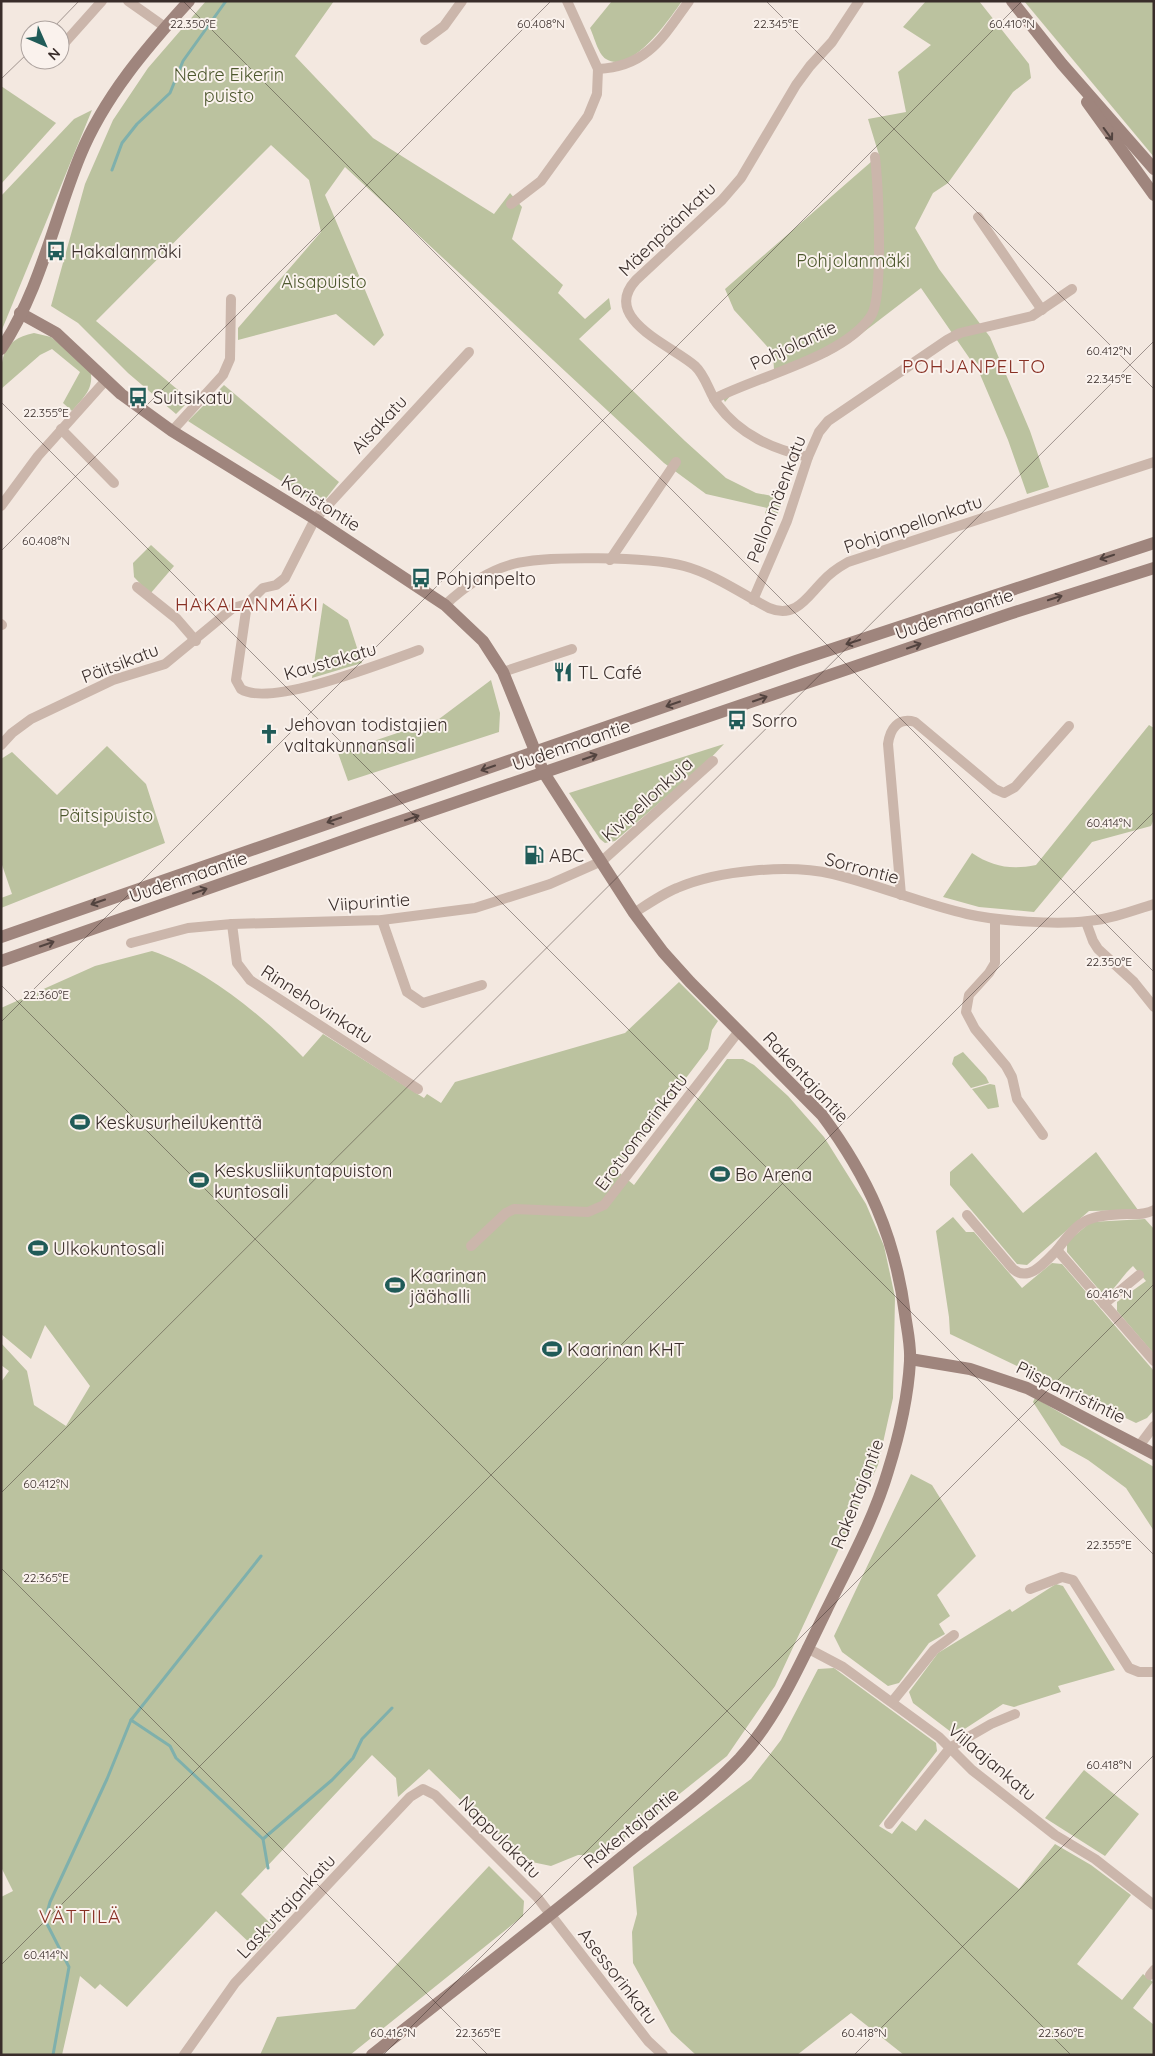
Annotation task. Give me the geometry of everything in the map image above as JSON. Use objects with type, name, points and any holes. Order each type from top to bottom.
[{"type":"street","points":[[70,37],[102,1]]},
{"type":"street","points":[[128,1],[165,27]]},
{"type":"street","points":[[1,349],[20,313],[80,155],[95,124],[122,83],[165,27],[189,1]]},
{"type":"street","points":[[425,40],[444,26],[462,1]]},
{"type":"street","points":[[511,204],[541,181],[588,116],[597,94],[598,69],[567,1]]},
{"type":"street","points":[[598,69],[622,66],[646,54],[656,46],[689,1]]},
{"type":"street","name":"Mäenpäänkatu","points":[[808,457],[762,443],[730,419],[714,399],[696,367],[646,333],[637,324],[626,305],[628,288],[722,200],[742,178],[796,85],[832,42],[859,1]]},
{"type":"street","points":[[1012,1],[1062,64],[1154,169]]},
{"type":"street","points":[[1062,64],[1102,125],[1154,195]]},
{"type":"street","name":"Pohjolantie","points":[[714,399],[831,348],[856,333],[872,315],[880,270],[875,157]]},
{"type":"street","points":[[978,217],[1042,310]]},
{"type":"street","name":"Pellonmäenkatu","points":[[753,600],[787,521],[808,457],[819,432],[828,421],[947,340],[960,333],[1021,320],[1042,310],[1072,289]]},
{"type":"street","points":[[172,431],[228,367],[230,359],[231,299]]},
{"type":"street","name":"Koristontie","points":[[20,313],[56,333],[106,380],[172,431],[314,519],[445,605],[483,641],[503,672],[544,773]]},
{"type":"street","name":"Aisakatu","points":[[314,519],[469,352]]},
{"type":"street","points":[[1,506],[17,482],[106,380]]},
{"type":"street","points":[[61,430],[114,482]]},
{"type":"street","points":[[610,560],[676,462]]},
{"type":"street","name":"Pohjanpellonkatu","points":[[445,605],[465,587],[514,564],[548,560],[610,560],[684,566],[777,611],[792,610],[807,600],[830,574],[848,562],[1154,462]]},
{"type":"street","points":[[247,604],[263,588],[276,585],[285,578],[314,519]]},
{"type":"street","name":"Uudenmaantie","points":[[1,937],[796,661],[1154,543]]},
{"type":"street","name":"Uudenmaantie","points":[[1,961],[1009,614],[1154,568]]},
{"type":"street","points":[[137,587],[177,619],[196,641]]},
{"type":"street","name":"Päitsikatu","points":[[1,745],[12,733],[31,719],[113,680],[165,664],[196,641],[233,608],[247,604]]},
{"type":"street","name":"Kaustakatu","points":[[247,604],[236,674],[238,685],[246,692],[273,693],[310,686],[419,650]]},
{"type":"street","points":[[503,672],[572,649]]},
{"type":"street","points":[[901,895],[888,744],[894,727],[900,722],[908,720],[915,722],[995,789],[1004,793],[1015,787],[1069,726]]},
{"type":"street","name":"Kivipellonkuja","points":[[602,860],[713,761]]},
{"type":"street","name":"Rakentajantie","points":[[372,2055],[551,1914],[731,1767],[755,1740],[767,1723],[840,1583],[888,1474],[898,1436],[910,1360],[900,1277],[891,1241],[877,1204],[860,1171],[822,1114],[683,975],[634,913],[602,860],[544,773]]},
{"type":"street","name":"Viipurintie","points":[[131,942],[188,928],[232,924],[382,920],[475,908],[550,884],[602,860]]},
{"type":"street","name":"Sorrontie","points":[[634,913],[669,892],[703,878],[775,871],[831,874],[938,907],[994,919],[1086,922],[1154,904]]},
{"type":"street","points":[[994,919],[995,962],[989,973],[969,995],[966,1012],[975,1029],[1006,1066],[1012,1077],[1017,1100],[1043,1135]]},
{"type":"street","points":[[382,920],[406,992],[422,1003],[482,985]]},
{"type":"street","points":[[1086,922],[1098,949],[1134,982],[1154,1007]]},
{"type":"street","name":"Rinnehovinkatu","points":[[232,924],[237,963],[250,980],[418,1089]]},
{"type":"street","name":"Erotuomarinkatu","points":[[472,1246],[506,1213],[514,1209],[588,1212],[604,1206],[739,1031]]},
{"type":"street","points":[[968,1215],[1013,1269],[1020,1274],[1030,1273],[1057,1250],[1068,1235],[1092,1216],[1144,1214],[1154,1210]]},
{"type":"street","points":[[1057,1250],[1154,1361]]},
{"type":"street","points":[[1104,1304],[1138,1275]]},
{"type":"street","name":"Piispanristintie","points":[[910,1360],[970,1369],[1027,1388],[1154,1454]]},
{"type":"street","points":[[1139,1446],[1154,1426]]},
{"type":"street","points":[[1030,1589],[1062,1577],[1072,1580],[1129,1668],[1139,1672],[1154,1672]]},
{"type":"street","points":[[892,1702],[934,1650],[954,1635]]},
{"type":"street","name":"Viilaajankatu","points":[[807,1648],[843,1666],[892,1702],[951,1747],[972,1770],[1055,1835],[1095,1858],[1154,1905]]},
{"type":"street","points":[[890,1824],[951,1747],[991,1724],[1015,1714]]},
{"type":"street","name":"Nappulakatu","points":[[422,1789],[435,1795],[537,1897],[551,1914]]},
{"type":"street","name":"Laskuttajankatu","points":[[184,2055],[235,1983],[410,1797],[422,1789]]},
{"type":"street","name":"Asessorinkatu","points":[[551,1914],[648,2041],[663,2055]]},
{"type":"green space","name":"Nedre Eikerin puisto","points":[[206,1],[334,1],[295,56],[373,138],[494,214],[510,193],[522,207],[512,239],[563,285],[558,293],[585,319],[609,298],[611,309],[579,339],[726,478],[756,493],[783,498],[776,519],[765,513],[767,508],[706,494],[664,463],[345,167],[325,195],[384,335],[374,346],[336,314],[238,340],[238,328],[321,232],[309,180],[271,145],[96,321],[190,400],[176,414],[128,373],[78,323],[51,306],[85,184],[113,120],[148,68]]},
{"type":"green space","points":[[612,1],[682,1],[660,31],[649,42],[627,59],[616,62],[603,57],[590,28]]},
{"type":"green space","name":"Pohjolanmäki","points":[[926,1],[979,1],[1029,64],[1031,78],[1013,92],[948,183],[933,193],[915,228],[939,269],[990,337],[1030,431],[1049,487],[1027,494],[1008,440],[979,372],[921,288],[852,341],[828,356],[731,395],[725,402],[720,391],[774,370],[773,353],[734,310],[725,289],[879,155],[868,119],[906,112],[898,72],[931,45],[903,27]]},
{"type":"green space","points":[[1024,1],[1154,1],[1154,157]]},
{"type":"green space","points":[[1,86],[56,123],[1,184]]},
{"type":"green space","points":[[92,110],[1,332],[1,196],[74,119]]},
{"type":"green space","points":[[34,333],[51,337],[90,369],[90,387],[72,411],[63,403],[80,372],[52,349],[40,355],[1,389],[2,360],[9,346],[23,336]]},
{"type":"green space","points":[[224,385],[339,482],[320,506],[188,421]]},
{"type":"green space","points":[[151,545],[174,566],[150,594],[134,577],[133,563]]},
{"type":"green space","points":[[323,603],[348,620],[362,663],[312,678]]},
{"type":"green space","points":[[491,680],[500,713],[499,732],[348,781],[338,753],[439,719]]},
{"type":"green space","points":[[1149,725],[1154,728],[1154,819],[1151,826],[1092,842],[1034,912],[979,907],[943,897],[972,853],[1002,866],[1036,865]]},
{"type":"green space","points":[[724,744],[706,763],[615,841],[605,843],[600,839],[569,793]]},
{"type":"green space","name":"Päitsipuisto","points":[[107,746],[146,784],[165,843],[1,908],[1,898],[12,894],[1,862],[1,759],[12,752],[57,795]]},
{"type":"green space","points":[[152,951],[193,970],[233,996],[271,1026],[303,1057],[323,1034],[424,1098],[427,1094],[441,1103],[455,1082],[625,1033],[679,982],[718,1021],[712,1030],[708,1049],[616,1170],[634,1185],[727,1059],[743,1059],[754,1065],[788,1096],[824,1137],[866,1204],[884,1246],[895,1297],[893,1398],[878,1465],[775,1686],[727,1756],[603,1855],[578,1855],[551,1866],[532,1862],[479,1818],[429,1769],[398,1797],[396,1778],[372,1755],[241,1894],[276,1929],[257,1950],[216,1911],[127,2007],[100,1984],[95,1989],[80,1976],[62,2055],[1,2055],[1,1897],[13,1891],[1,1867],[1,1382],[9,1371],[1,1365],[1,1343],[27,1371],[34,1405],[66,1426],[90,1386],[45,1325],[31,1359],[1,1334],[1,1008],[95,966]]},
{"type":"green space","points":[[963,1052],[986,1077],[989,1083],[971,1088],[952,1064],[954,1057]]},
{"type":"green space","points":[[990,1084],[995,1085],[999,1107],[988,1109],[972,1089]]},
{"type":"green space","points":[[1096,1152],[1138,1210],[1089,1211],[1027,1265],[1017,1264],[950,1185],[950,1172],[972,1153],[1023,1213]]},
{"type":"green space","points":[[953,1217],[966,1232],[974,1232],[1022,1288],[1052,1263],[1062,1264],[1154,1371],[1154,1410],[1147,1418],[1136,1423],[950,1334],[936,1231]]},
{"type":"green space","points":[[1145,1219],[1154,1229],[1154,1354],[1117,1311],[1117,1302],[1146,1281],[1133,1266],[1109,1293],[1101,1292],[1067,1252],[1067,1242],[1091,1222]]},
{"type":"green space","points":[[1035,1398],[1154,1467],[1154,1531],[1126,1488],[1088,1460],[1061,1445],[1033,1402]]},
{"type":"green space","points":[[911,1474],[932,1485],[976,1556],[937,1595],[950,1616],[939,1624],[945,1634],[929,1643],[899,1683],[888,1686],[842,1652],[834,1636]]},
{"type":"green space","points":[[1056,1584],[1063,1586],[1115,1670],[1058,1686],[1061,1692],[1014,1707],[1003,1704],[960,1732],[951,1732],[913,1703],[909,1692],[938,1653],[1010,1609],[1012,1612]]},
{"type":"green space","points":[[834,1668],[936,1743],[937,1751],[879,1826],[892,1834],[902,1821],[916,1831],[925,1819],[1019,1889],[1055,1844],[1091,1865],[1131,1895],[1077,1964],[1122,2000],[1143,1974],[1153,1982],[1133,2008],[1154,2025],[1154,2055],[904,2055],[851,2013],[797,2055],[696,2055],[671,2032],[633,1963],[632,1932],[637,1914],[633,1867],[751,1779],[781,1740],[818,1669]]},
{"type":"green space","points":[[1084,1770],[1139,1814],[1105,1856],[1045,1818]]},
{"type":"green space","points":[[489,1866],[524,1901],[523,1916],[350,2055],[260,2055],[277,2017],[355,2009]]},
{"type":"waterway","points":[[112,170],[122,143],[137,124],[170,93],[183,61],[226,1]]},
{"type":"waterway","points":[[53,2055],[69,1967],[45,1920],[50,1902],[107,1779],[131,1720],[261,1556]]},
{"type":"waterway","points":[[263,1839],[332,1780],[353,1758],[362,1739],[392,1708]]},
{"type":"waterway","points":[[131,1720],[170,1746],[176,1758],[263,1839],[268,1868]]},
{"type":"place","name":"Hakalanmäki","points":[[56,251]]},
{"type":"place","name":"Suitsikatu","points":[[138,397]]},
{"type":"place","name":"Pohjanpelto","points":[[421,578]]},
{"type":"place","name":"TL Café","points":[[563,672]]},
{"type":"place","name":"Sorro","points":[[737,720]]},
{"type":"place","name":"Jehovan todistajien valtakunnansali","points":[[269,734]]},
{"type":"place","name":"ABC","points":[[534,855]]},
{"type":"place","name":"Keskusurheilukenttä","points":[[80,1122]]},
{"type":"place","name":"Bo Arena","points":[[720,1174]]},
{"type":"place","name":"Keskusliikuntapuiston kuntosali","points":[[199,1180]]},
{"type":"place","name":"Ulkokuntosali","points":[[38,1248]]},
{"type":"place","name":"Kaarinan jäähalli","points":[[395,1285]]},
{"type":"place","name":"Kaarinan KHT","points":[[552,1349]]},
{"type":"district","name":"POHJANPELTO","points":[[974,366]]},
{"type":"district","name":"HAKALANMÄKI","points":[[247,604]]},
{"type":"district","name":"VÄTTILÄ","points":[[80,1916]]},
{"type":"park label","name":"Aisapuisto","points":[[324,281]]}]
